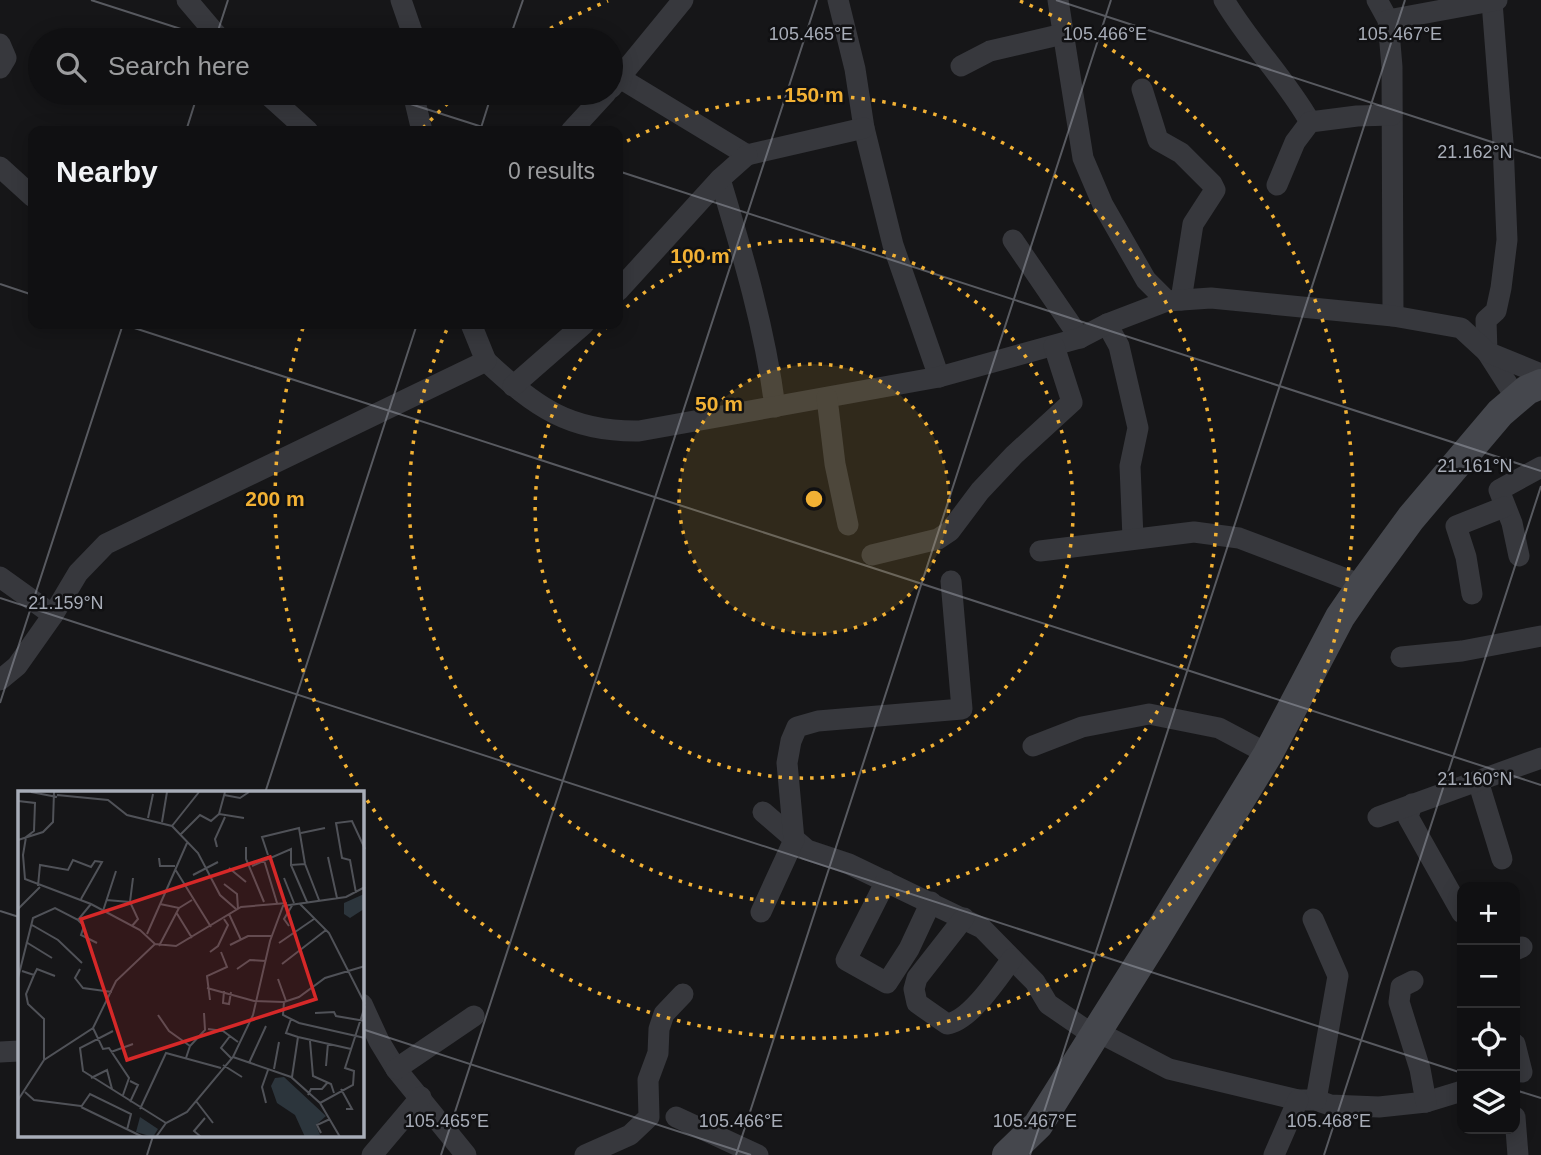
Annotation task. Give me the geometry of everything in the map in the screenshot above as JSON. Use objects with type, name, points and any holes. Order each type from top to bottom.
[{"type":"street","points":[[187,0],[212,28]]},
{"type":"street","points":[[401,0],[410,28]]},
{"type":"street","points":[[623,73],[683,0]]},
{"type":"street","points":[[838,0],[855,69],[864,128],[892,245],[939,377]]},
{"type":"street","points":[[1058,0],[1083,158],[1103,205],[1146,280],[1174,301]]},
{"type":"street","points":[[1224,0],[1250,40],[1294,93],[1310,122]]},
{"type":"street","points":[[1377,0],[1388,20],[1392,115],[1393,316]]},
{"type":"street","points":[[1388,20],[1495,1],[1507,240],[1496,311],[1486,320],[1487,352]]},
{"type":"street","points":[[961,66],[990,51],[1063,34]]},
{"type":"street","points":[[0,44],[6,58],[0,68]]},
{"type":"street","points":[[1142,89],[1158,140],[1181,153],[1215,190],[1193,224],[1174,301]]},
{"type":"street","points":[[623,92],[747,155]]},
{"type":"street","points":[[279,105],[302,126]]},
{"type":"street","points":[[416,105],[421,126]]},
{"type":"street","points":[[576,126],[595,105]]},
{"type":"street","points":[[1277,185],[1295,142],[1310,122],[1392,115]]},
{"type":"street","points":[[623,286],[720,179],[747,155],[864,128]]},
{"type":"street","points":[[0,167],[28,192]]},
{"type":"street","points":[[720,179],[751,283],[769,356],[775,407]]},
{"type":"street","points":[[1013,240],[1080,338]]},
{"type":"street","points":[[473,329],[486,361],[513,386],[543,408],[576,424],[610,432],[639,431],[939,377],[1080,338],[1107,324],[1174,301],[1211,298],[1393,316],[1461,328],[1529,392],[1500,413],[1468,448],[1411,518],[1340,617],[1268,754],[1038,1125],[1007,1155]]},
{"type":"street","points":[[1107,324],[1119,346],[1138,428],[1130,466],[1133,538]]},
{"type":"street","points":[[513,386],[578,329]]},
{"type":"street","points":[[872,555],[938,539],[950,531],[997,473],[1072,402],[1054,346]]},
{"type":"street","points":[[1487,352],[1541,374]]},
{"type":"street","points":[[0,680],[17,666],[53,615],[78,573],[107,544],[486,361]]},
{"type":"street","points":[[827,398],[835,464],[848,524]]},
{"type":"street","points":[[1519,556],[1512,523],[1499,490],[1541,467]]},
{"type":"street","points":[[1472,594],[1466,556],[1456,526],[1504,507]]},
{"type":"street","points":[[1040,551],[1194,532],[1238,538],[1362,585]]},
{"type":"street","points":[[0,577],[53,615]]},
{"type":"street","points":[[761,912],[794,840],[787,763],[797,727],[818,721],[962,709],[951,581]]},
{"type":"street","points":[[1401,657],[1462,651],[1541,636]]},
{"type":"street","points":[[1033,746],[1082,727],[1149,714],[1219,728],[1268,754]]},
{"type":"street","points":[[1378,817],[1541,758]]},
{"type":"street","points":[[1478,781],[1502,859]]},
{"type":"street","points":[[1412,804],[1408,817],[1457,904]]},
{"type":"street","points":[[763,812],[807,850],[849,864],[982,928],[1035,982],[1048,1004],[1083,1028],[1096,1031],[1169,1069],[1330,1105],[1379,1107],[1426,1102],[1457,1093]]},
{"type":"street","points":[[886,881],[846,960],[887,983],[909,949],[931,902]]},
{"type":"street","points":[[964,918],[917,978],[914,989],[918,1003],[947,1024],[956,1023],[983,996],[1012,959]]},
{"type":"street","points":[[1274,1155],[1307,1100],[1338,976],[1313,919]]},
{"type":"street","points":[[1413,981],[1401,987],[1399,1002],[1420,1069],[1426,1102]]},
{"type":"street","points":[[585,1155],[630,1135],[649,1118],[648,1080],[658,1053],[663,1014],[683,994]]},
{"type":"street","points":[[364,1008],[396,1069],[466,1155]]},
{"type":"street","points":[[396,1069],[474,1016]]},
{"type":"street","points":[[0,1052],[18,1051]]},
{"type":"street","points":[[372,1155],[421,1097]]},
{"type":"street","points":[[676,1117],[758,1155]]},
{"type":"street","points":[[1516,1134],[1518,1155]]}]
